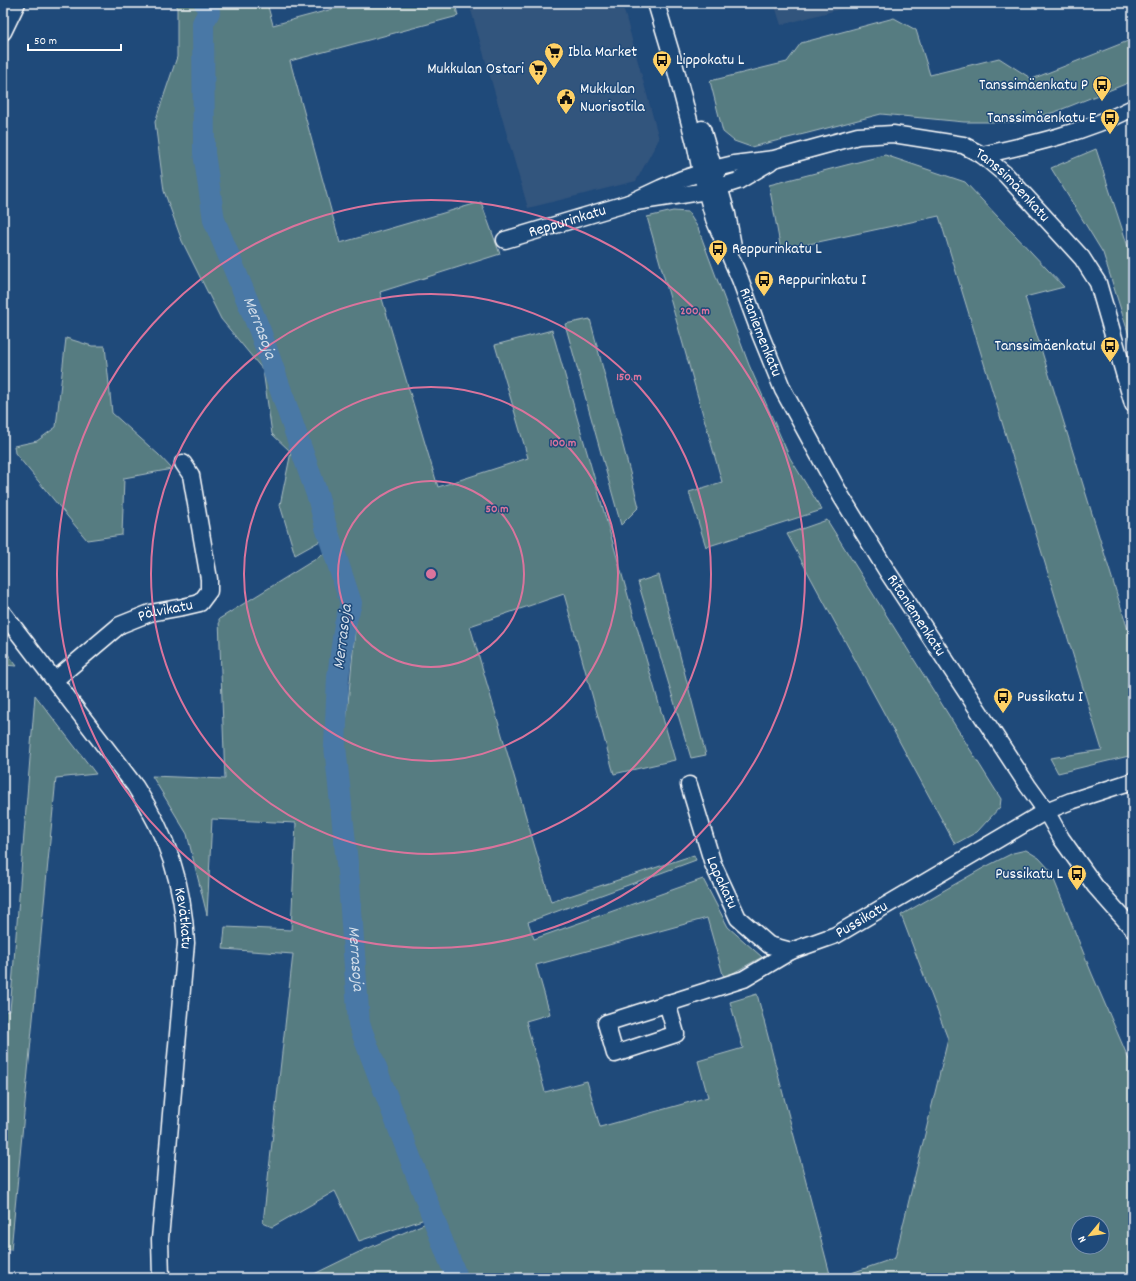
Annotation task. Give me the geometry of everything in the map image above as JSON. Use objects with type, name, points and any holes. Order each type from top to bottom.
[{"type":"street","points":[[3,32],[17,3]]},
{"type":"street","name":"Ritaniemenkatu","points":[[656,3],[692,133],[707,170]]},
{"type":"street","name":"Ritaniemenkatu","points":[[666,3],[707,170],[713,189],[727,214],[740,279],[783,390],[841,496],[887,571],[1046,811],[1060,838],[1095,886],[1133,929]]},
{"type":"street","points":[[982,155],[1048,140],[1112,119],[1133,108]]},
{"type":"street","name":"Tanssimäenkatu","points":[[707,170],[734,164],[774,159],[858,136],[893,134],[963,145],[982,155],[1006,175],[1082,258],[1098,283],[1133,404]]},
{"type":"street","name":"Tanssimäenkatu","points":[[713,189],[738,181],[774,159]]},
{"type":"street","name":"Reppurinkatu","points":[[629,204],[661,188],[707,170]]},
{"type":"street","name":"Reppurinkatu","points":[[505,240],[629,204],[713,189]]},
{"type":"street","name":"Pälvikatu","points":[[55,680],[120,625],[150,613],[200,603],[209,591],[209,579],[191,475],[183,463]]},
{"type":"street","name":"Kevätkatu","points":[[3,613],[130,779],[148,805],[162,832],[180,890],[185,919],[186,943],[160,1239],[161,1278]]},
{"type":"street","points":[[1046,811],[1071,801],[1133,781]]},
{"type":"street","name":"Lapakatu","points":[[689,786],[713,864],[738,918],[768,945],[791,951]]},
{"type":"street","name":"Pussikatu","points":[[667,1002],[744,979],[791,951],[836,934],[1046,811]]},
{"type":"shaded area","points":[[469,3],[622,3],[659,139],[636,181],[528,208]]},
{"type":"shaded area","points":[[774,3],[862,3],[781,25]]},
{"type":"green space","points":[[177,3],[267,3],[273,25],[355,3],[455,3],[458,16],[290,61],[340,243],[481,202],[500,254],[380,292],[438,487],[528,458],[495,345],[552,330],[675,760],[614,774],[564,594],[470,626],[551,902],[694,855],[696,860],[528,922],[534,939],[703,879],[728,927],[762,957],[724,978],[707,918],[536,965],[550,1014],[526,1021],[545,1092],[587,1081],[600,1127],[708,1097],[698,1061],[743,1048],[730,1002],[757,994],[831,1278],[306,1278],[357,1253],[442,1216],[368,1020],[344,744],[358,600],[338,531],[295,555],[280,505],[291,452],[272,434],[263,370],[221,319],[182,241],[164,191],[155,122],[177,57]]},
{"type":"green space","points":[[894,18],[916,30],[930,75],[999,58],[1032,79],[1133,39],[1133,81],[1055,112],[1016,122],[964,122],[881,114],[751,147],[734,141],[723,132],[710,81],[787,62],[801,43]]},
{"type":"green space","points":[[1096,149],[1133,262],[1133,348],[1103,253],[1051,168]]},
{"type":"green space","points":[[885,155],[965,182],[1064,287],[1025,297],[1133,646],[1133,755],[1058,773],[1050,758],[1102,750],[939,216],[781,250],[769,185]]},
{"type":"green space","points":[[673,211],[688,212],[698,228],[749,365],[790,458],[822,510],[706,547],[689,492],[722,482],[647,217]]},
{"type":"green space","points":[[590,319],[639,507],[621,525],[565,324]]},
{"type":"green space","points":[[66,338],[92,346],[105,346],[112,413],[159,455],[172,469],[124,478],[122,535],[87,540],[15,453],[14,446],[37,441],[56,427]]},
{"type":"green space","points":[[827,520],[1001,799],[1000,807],[977,832],[955,844],[787,534]]},
{"type":"green space","points":[[327,552],[344,604],[330,714],[329,747],[354,1026],[425,1219],[359,1241],[335,1191],[272,1227],[263,1223],[293,954],[223,949],[225,927],[291,930],[296,823],[212,819],[207,915],[187,834],[152,776],[225,779],[219,619]]},
{"type":"green space","points":[[659,575],[706,755],[691,758],[638,582]]},
{"type":"green space","points":[[3,648],[17,666],[3,665]]},
{"type":"green space","points":[[35,695],[96,774],[56,778],[11,1250],[3,1249],[3,1011],[10,1011]]},
{"type":"green space","points":[[1026,850],[1039,858],[1050,870],[1092,974],[1133,1069],[1133,1278],[837,1278],[895,1258],[948,1039],[901,915],[985,867],[1013,853]]},
{"type":"waterway","name":"Merrasoja","points":[[205,3],[209,12],[203,23],[204,153],[214,220],[260,331],[318,497],[326,527],[351,603],[345,624],[338,677],[335,746],[349,882],[359,1024],[457,1278]]},
{"type":"place","name":"Ibla Market","points":[[554,69]]},
{"type":"place","name":"Lippokatu L","points":[[662,77]]},
{"type":"place","name":"Mukkulan Ostari","points":[[538,86]]},
{"type":"place","name":"Tanssimäenkatu P","points":[[1102,102]]},
{"type":"place","name":"Mukkulan Nuorisotila","points":[[566,115]]},
{"type":"place","name":"Tanssimäenkatu E","points":[[1110,135]]},
{"type":"place","name":"Reppurinkatu L","points":[[718,266]]},
{"type":"place","name":"Reppurinkatu I","points":[[764,297]]},
{"type":"place","name":"Tanssimäenkatu1","points":[[1110,363]]},
{"type":"place","name":"Pussikatu I","points":[[1003,714]]},
{"type":"place","name":"Pussikatu L","points":[[1077,891]]}]
